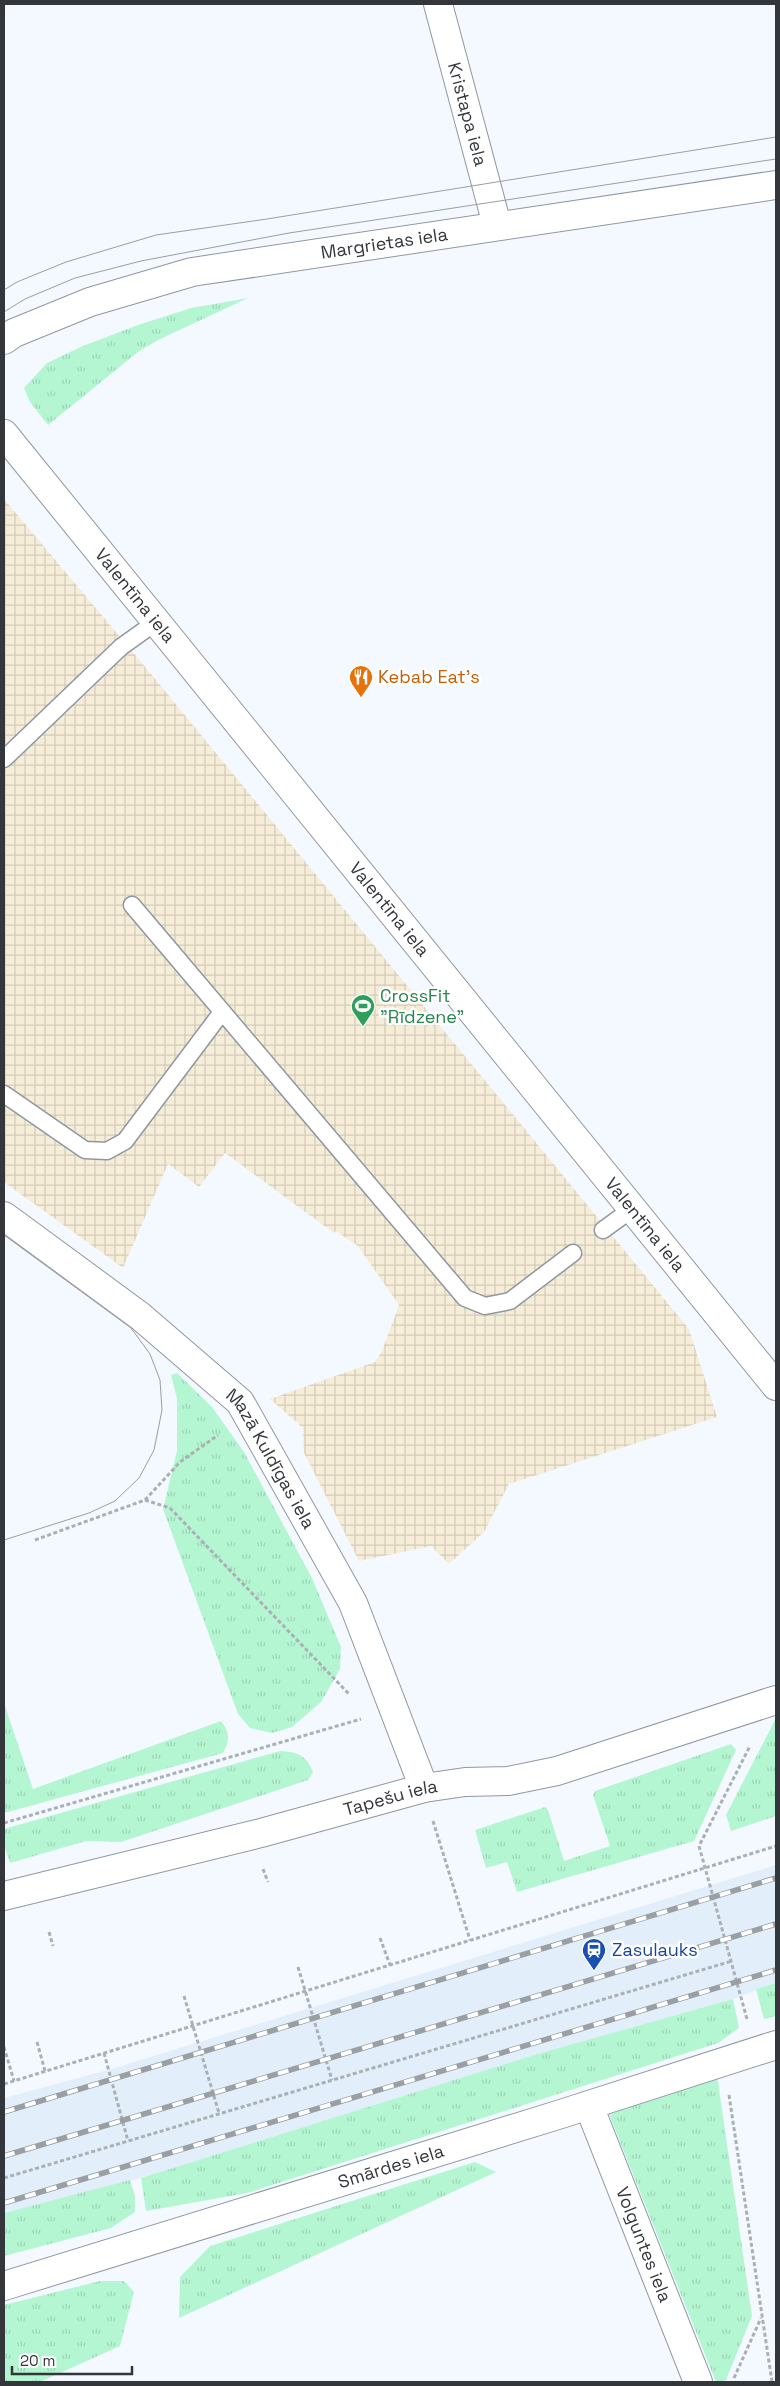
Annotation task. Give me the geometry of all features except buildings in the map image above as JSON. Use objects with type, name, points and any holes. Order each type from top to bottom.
[{"type":"street","name":"Kristapa iela","points":[[438,4],[497,225]]},
{"type":"street","name":"Margrietas iela","points":[[7,329],[192,272],[497,225],[776,185]]},
{"type":"street","name":"Valentīna iela","points":[[4,434],[776,1386]]},
{"type":"street","name":"Mazā Kuldīgas iela","points":[[4,1216],[140,1316],[240,1402],[353,1603],[424,1788]]},
{"type":"street","name":"Tapešu iela","points":[[4,1896],[261,1833],[424,1788],[464,1782],[508,1781],[557,1772],[766,1704]]},
{"type":"street","name":"Smārdes iela","points":[[4,2286],[589,2106],[776,2045]]},
{"type":"street","name":"Volguntes iela","points":[[589,2106],[698,2382]]},
{"type":"lane","points":[[4,759],[122,647],[156,622]]},
{"type":"lane","points":[[132,905],[465,1298],[485,1306],[510,1301],[573,1253]]},
{"type":"lane","points":[[4,1094],[85,1150],[107,1151],[125,1141],[222,1012]]},
{"type":"lane","points":[[603,1230],[632,1208]]},
{"type":"path","points":[[35,1540],[145,1500],[180,1462],[247,1415]]},
{"type":"path","points":[[145,1500],[170,1508],[353,1698]]},
{"type":"path","points":[[766,1704],[757,1732],[699,1846],[750,2031],[724,2062],[772,2382]]},
{"type":"path","points":[[4,1823],[369,1717]]},
{"type":"path","points":[[433,1820],[470,1940]]},
{"type":"path","points":[[4,2084],[776,1846]]},
{"type":"path","points":[[263,1869],[268,1882]]},
{"type":"path","points":[[48,1932],[53,1946]]},
{"type":"path","points":[[380,1938],[390,1965]]},
{"type":"path","points":[[4,2178],[732,1962]]},
{"type":"path","points":[[298,1967],[332,2080]]},
{"type":"path","points":[[184,1996],[220,2113]]},
{"type":"path","points":[[37,2042],[45,2072]]},
{"type":"path","points":[[4,2047],[14,2081]]},
{"type":"path","points":[[104,2054],[128,2140]]},
{"type":"path","points":[[732,2382],[761,2317]]},
{"type":"shaded area","points":[[4,499],[142,663],[689,1329],[717,1417],[509,1484],[484,1532],[449,1564],[431,1546],[359,1561],[304,1453],[303,1428],[270,1399],[375,1362],[382,1351],[399,1305],[358,1246],[336,1231],[334,1233],[225,1153],[199,1187],[168,1164],[123,1268],[4,1182]]},
{"type":"shaded area","points":[[776,1865],[776,1983],[733,1999],[537,2054],[141,2178],[4,2213],[4,2098],[108,2070]]},
{"type":"green space","points":[[248,298],[158,340],[138,352],[48,425],[30,402],[24,388],[47,363],[83,346],[138,325],[191,308]]},
{"type":"green space","points":[[177,1373],[212,1407],[244,1452],[312,1578],[341,1647],[340,1669],[321,1702],[292,1727],[272,1733],[250,1728],[238,1714],[163,1509],[177,1451],[177,1399],[171,1375]]},
{"type":"green space","points":[[4,1703],[33,1789],[221,1721],[226,1729],[228,1740],[223,1753],[4,1813]]},
{"type":"green space","points":[[776,1718],[776,1816],[731,1831],[726,1815]]},
{"type":"green space","points":[[731,1744],[736,1750],[694,1841],[517,1892],[507,1862],[486,1868],[475,1830],[545,1807],[548,1810],[564,1861],[610,1846],[593,1795],[595,1791]]},
{"type":"green space","points":[[280,1751],[292,1752],[304,1758],[313,1772],[308,1780],[121,1842],[86,1841],[10,1863],[4,1845],[4,1829]]},
{"type":"green space","points":[[776,1983],[776,2016],[764,2019],[756,1989]]},
{"type":"green space","points":[[733,1999],[739,2028],[718,2043],[247,2193],[146,2211],[141,2178],[537,2054]]},
{"type":"green space","points":[[717,2075],[752,2316],[726,2380],[716,2382],[609,2114]]},
{"type":"green space","points":[[475,2162],[496,2172],[179,2318],[180,2277],[210,2246]]},
{"type":"green space","points":[[130,2180],[135,2196],[135,2212],[111,2228],[4,2256],[4,2213]]},
{"type":"green space","points":[[100,2281],[124,2281],[134,2292],[120,2346],[40,2382],[4,2382],[4,2305]]},
{"type":"tram line","points":[[4,290],[17,282],[66,262],[156,235],[267,219],[776,137]]},
{"type":"tram line","points":[[4,312],[25,299],[75,278],[141,261],[289,233],[776,159]]},
{"type":"tram line","points":[[4,1235],[131,1328],[150,1354],[160,1380],[162,1410],[154,1450],[139,1478],[115,1501],[89,1513],[4,1540]]},
{"type":"railway","points":[[4,2112],[776,1878]]},
{"type":"railway","points":[[4,2156],[776,1924]]},
{"type":"railway","points":[[4,2203],[776,1970]]},
{"type":"place","name":"Kebab Eat’s","points":[[361,698]]},
{"type":"place","name":"CrossFit \"Rīdzene\"","points":[[363,1027]]},
{"type":"place","name":"Zasulauks","points":[[594,1971]]}]
